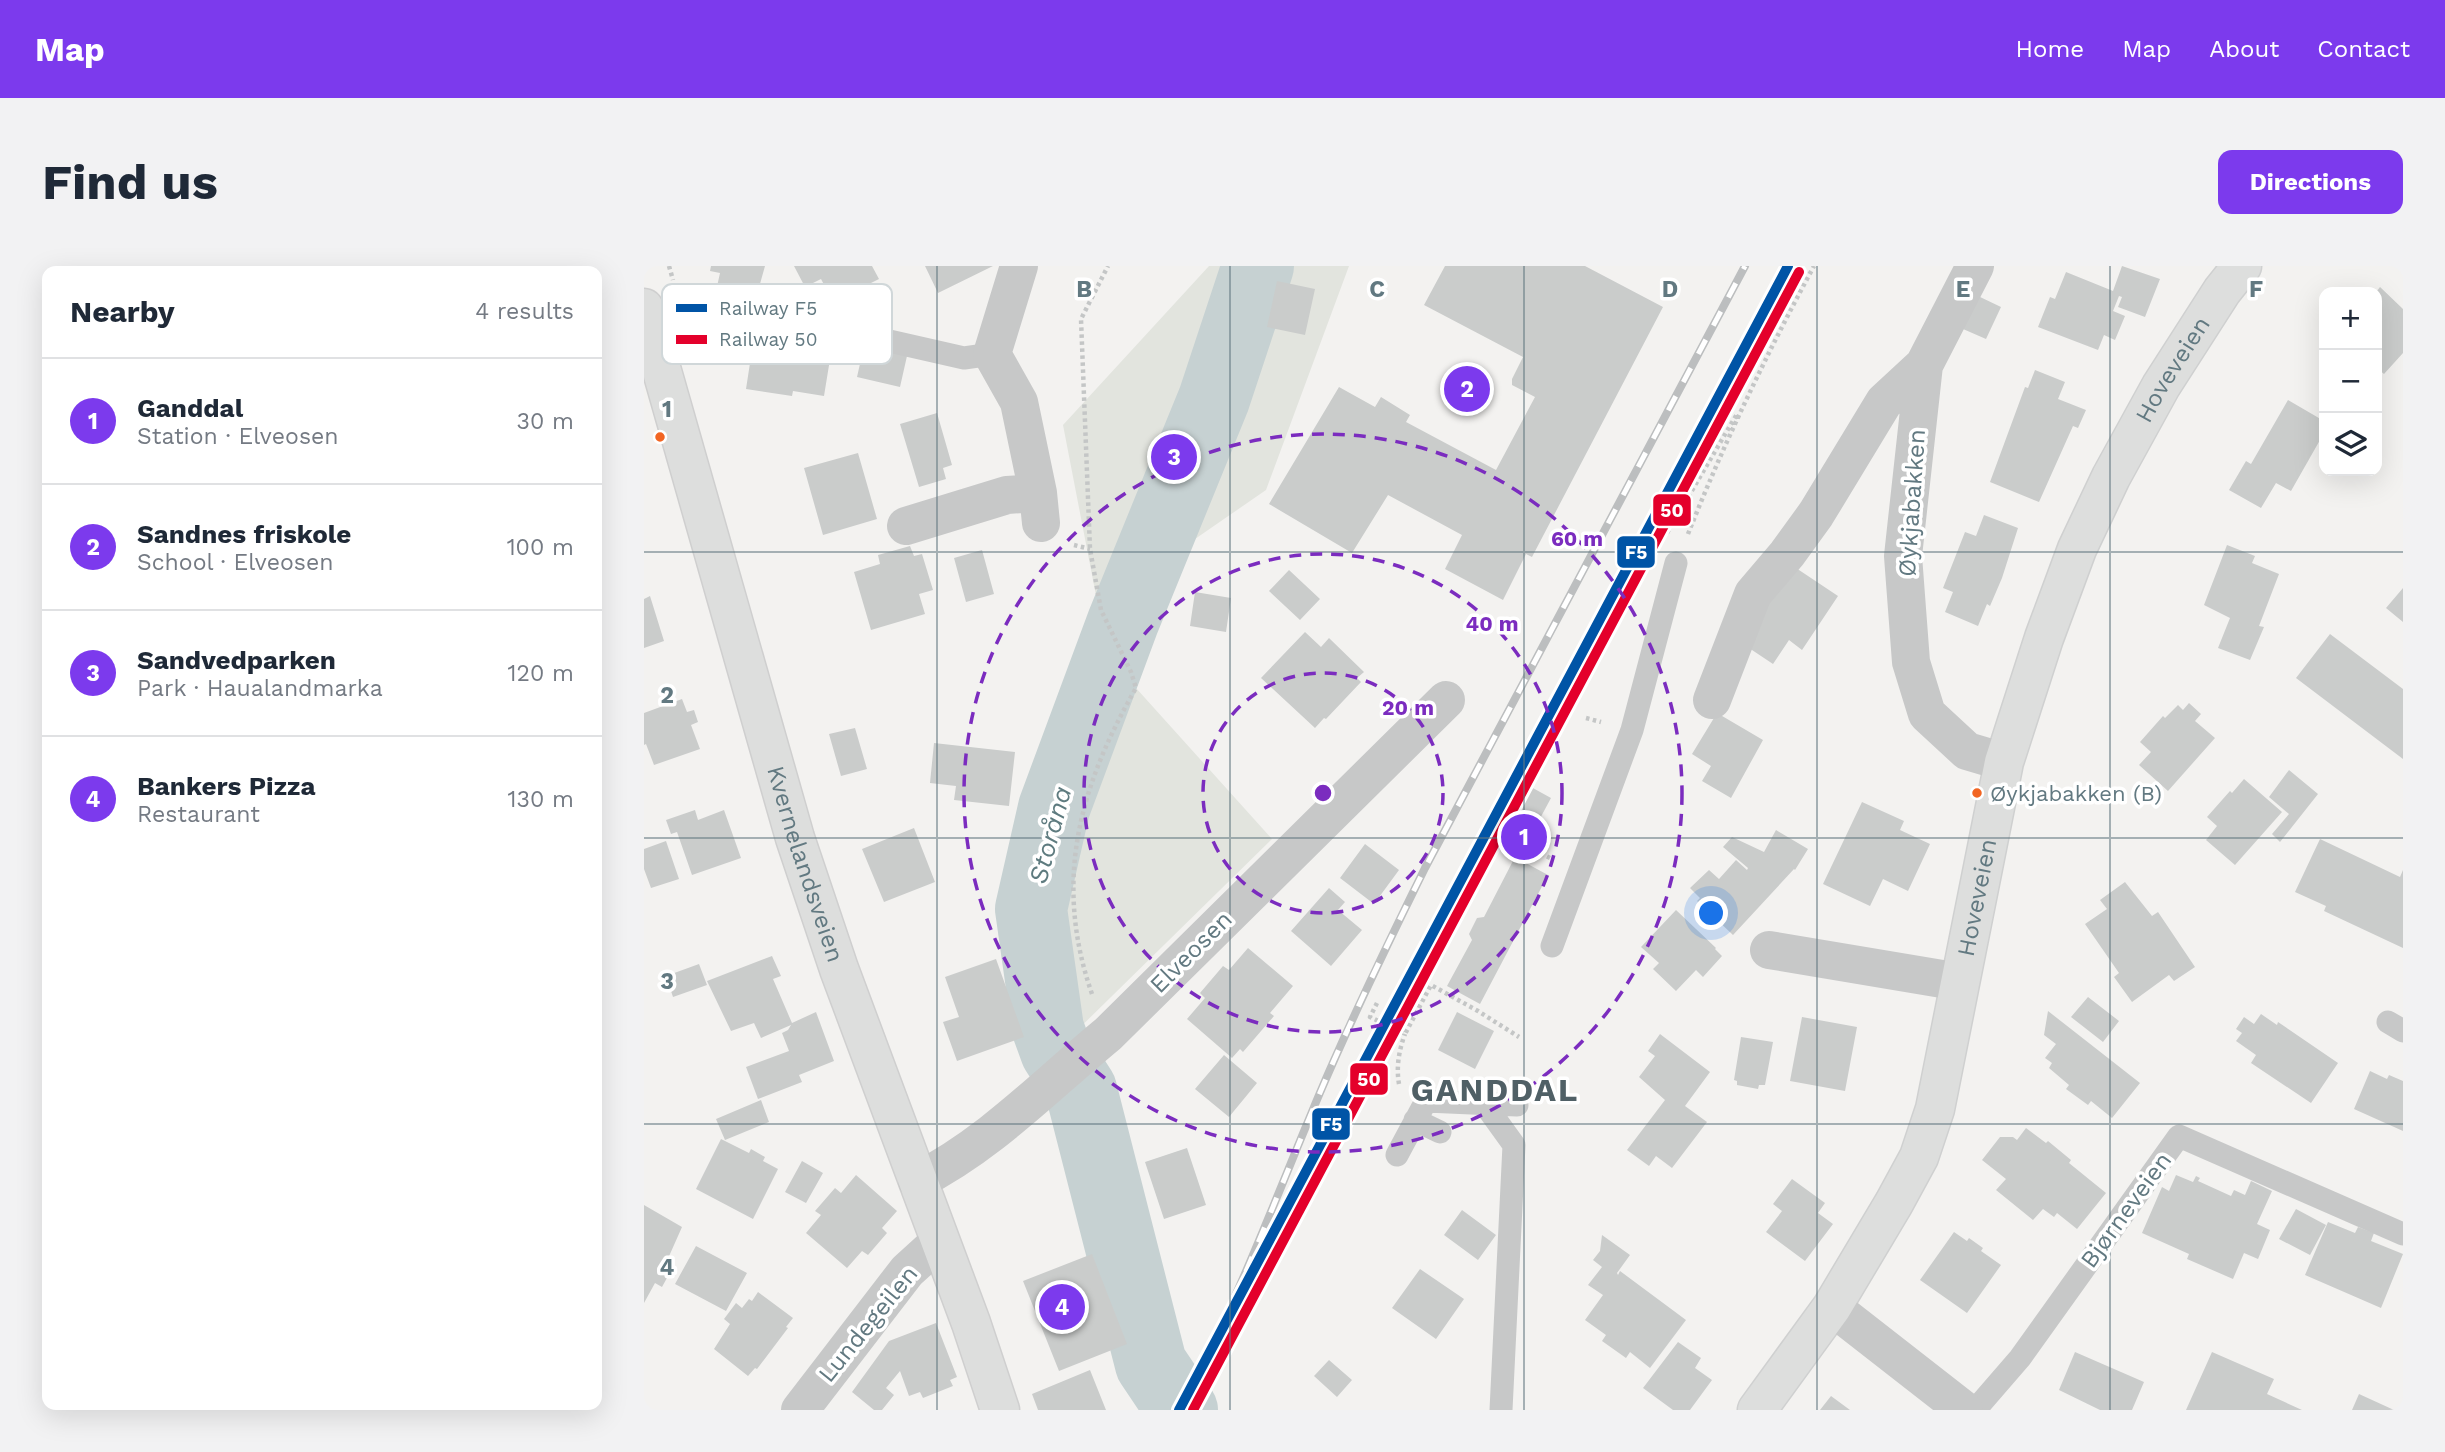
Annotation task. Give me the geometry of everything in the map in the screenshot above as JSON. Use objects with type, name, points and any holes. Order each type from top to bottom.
[{"type":"main road","name":"Hoveveien","points":[[1757,1410],[1832,1307],[1920,1157],[1935,1109],[2004,762],[2044,638],[2077,548],[2111,477],[2161,386],[2222,291],[2242,266]]},
{"type":"main road","name":"Kvernelandsveien","points":[[676,364],[795,838],[839,970],[971,1322],[1000,1410]]},
{"type":"street","points":[[906,526],[1007,495],[1039,508],[1019,402],[992,354],[1020,266]]},
{"type":"street","name":"Øykjabakken","points":[[1712,700],[1753,594],[1787,555],[1816,514],[1884,402],[1924,365],[1975,266]]},
{"type":"street","name":"Øykjabakken","points":[[1924,365],[1903,556],[1910,662],[1927,714],[1967,751],[2004,762]]},
{"type":"street","name":"Elveosen","points":[[917,1181],[947,1166],[1052,1085],[1446,700]]},
{"type":"street","points":[[1769,950],[1960,982]]},
{"type":"street","name":"Lundegeilen","points":[[800,1410],[907,1270],[940,1241]]},
{"type":"street","points":[[1832,1307],[1965,1410]]},
{"type":"lane","points":[[892,342],[964,358],[992,354]]},
{"type":"lane","points":[[1552,946],[1632,730],[1676,563]]},
{"type":"lane","points":[[1477,1098],[1514,1145],[1501,1410]]},
{"type":"lane","points":[[1397,1155],[1426,1101],[1477,1098],[1517,1105]]},
{"type":"lane","points":[[1415,1120],[1440,1132]]},
{"type":"lane","name":"Bjørneveien","points":[[1975,1410],[2020,1358],[2179,1136],[2403,1234]]},
{"type":"path","points":[[1094,1046],[1084,971],[1074,930],[1073,859],[1089,787],[1111,732],[1136,688],[1101,610],[1090,549],[1081,319],[1108,266]]},
{"type":"path","points":[[1676,563],[1712,474],[1782,325],[1814,266]]},
{"type":"path","points":[[1664,538],[1749,395]]},
{"type":"path","points":[[1377,1003],[1370,1017],[1405,1034],[1431,985],[1519,1037]]},
{"type":"shaded area","points":[[1209,266],[1349,266],[1266,490],[1098,606],[1063,425]]},
{"type":"shaded area","points":[[1136,688],[1272,839],[1056,1051],[1041,977],[1044,915],[1063,820]]},
{"type":"building","points":[[711,266],[765,266],[760,284],[718,284],[720,273],[710,271]]},
{"type":"building","points":[[794,266],[872,266],[879,279],[869,284],[824,284],[821,279],[803,284]]},
{"type":"building","points":[[925,266],[993,266],[938,293]]},
{"type":"building","points":[[1445,266],[1585,266],[1663,307],[1532,557],[1526,554],[1503,600],[1445,569],[1462,535],[1388,495],[1352,553],[1269,504],[1339,387],[1375,407],[1381,397],[1410,415],[1406,422],[1496,470],[1535,397],[1512,385],[1512,379],[1523,357],[1424,305]]},
{"type":"building","points":[[2122,266],[2160,279],[2145,317],[2118,307],[2122,297],[2119,296],[2113,311],[2125,316],[2115,340],[2104,335],[2098,350],[2038,327],[2050,297],[2055,299],[2066,272],[2113,291]]},
{"type":"building","points":[[1277,281],[1315,289],[1305,335],[1267,327]]},
{"type":"building","points":[[2382,289],[2403,309],[2403,353],[2384,374]]},
{"type":"building","points":[[1978,296],[2001,307],[1986,339],[1963,329]]},
{"type":"building","points":[[892,353],[907,356],[900,387],[857,377],[860,364],[892,364]]},
{"type":"building","points":[[750,364],[829,364],[824,396],[793,391],[792,396],[746,389]]},
{"type":"building","points":[[2035,370],[2065,382],[2058,399],[2086,410],[2078,428],[2073,426],[2039,502],[1990,482],[2025,387],[2028,388]]},
{"type":"building","points":[[2288,400],[2319,418],[2319,442],[2291,491],[2276,483],[2261,508],[2229,490],[2246,461],[2251,464]]},
{"type":"building","points":[[937,413],[952,465],[943,468],[946,479],[919,487],[900,424]]},
{"type":"building","points":[[858,453],[877,519],[823,535],[804,468]]},
{"type":"building","points":[[1984,515],[2018,528],[2002,578],[1978,626],[1945,612],[1953,592],[1943,588],[1965,532],[1976,536]]},
{"type":"building","points":[[2227,545],[2255,556],[2252,563],[2279,574],[2259,626],[2264,627],[2250,660],[2218,648],[2230,618],[2204,605]]},
{"type":"building","points":[[910,546],[914,556],[922,554],[933,590],[919,594],[925,614],[871,630],[854,572],[880,564],[878,555]]},
{"type":"building","points":[[982,550],[994,594],[966,602],[954,558]]},
{"type":"building","points":[[1793,566],[1838,596],[1802,650],[1789,640],[1773,664],[1746,646],[1757,619]]},
{"type":"building","points":[[1289,570],[1320,599],[1300,620],[1269,591]]},
{"type":"building","points":[[2403,588],[2403,622],[2386,608]]},
{"type":"building","points":[[1195,592],[1231,598],[1226,632],[1190,626]]},
{"type":"building","points":[[650,596],[664,641],[644,648],[644,599]]},
{"type":"building","points":[[1305,632],[1321,647],[1329,638],[1364,672],[1357,678],[1361,682],[1315,728],[1261,678]]},
{"type":"building","points":[[2330,634],[2403,689],[2403,759],[2296,678]]},
{"type":"building","points":[[682,699],[687,712],[694,710],[698,722],[691,725],[700,749],[654,765],[646,744],[644,745],[644,713]]},
{"type":"building","points":[[2189,703],[2201,714],[2195,721],[2215,738],[2168,791],[2139,765],[2151,752],[2140,742],[2163,716],[2165,718],[2178,705],[2183,710]]},
{"type":"building","points":[[1717,713],[1763,740],[1731,798],[1702,781],[1711,766],[1692,754]]},
{"type":"building","points":[[855,728],[867,769],[841,776],[829,734]]},
{"type":"building","points":[[934,743],[1015,752],[1009,806],[954,800],[956,786],[930,783]]},
{"type":"building","points":[[2289,770],[2318,794],[2280,842],[2272,834],[2289,814],[2269,797]]},
{"type":"building","points":[[2244,779],[2282,812],[2235,865],[2206,840],[2217,826],[2207,817]]},
{"type":"building","points":[[1531,787],[1551,798],[1530,837],[1510,826]]},
{"type":"building","points":[[1862,802],[1904,821],[1900,830],[1930,844],[1908,891],[1883,879],[1870,906],[1823,884]]},
{"type":"building","points":[[695,810],[698,820],[724,810],[741,858],[692,875],[677,832],[671,834],[666,820]]},
{"type":"building","points":[[914,828],[935,882],[884,902],[862,849]]},
{"type":"building","points":[[1776,830],[1808,849],[1795,870],[1733,935],[1697,901],[1700,898],[1690,888],[1709,870],[1719,879],[1736,860],[1747,870],[1748,868],[1723,847],[1732,837],[1764,852]]},
{"type":"building","points":[[2320,839],[2400,877],[2403,870],[2403,948],[2324,911],[2326,906],[2295,892]]},
{"type":"building","points":[[666,841],[679,879],[651,888],[644,869],[644,849]]},
{"type":"building","points":[[1365,844],[1399,870],[1374,904],[1340,878]]},
{"type":"building","points":[[1515,857],[1548,875],[1480,1004],[1447,986],[1472,940],[1469,934],[1477,918],[1484,917]]},
{"type":"building","points":[[2125,882],[2152,916],[2158,912],[2195,967],[2174,981],[2169,975],[2132,1002],[2114,977],[2119,973],[2085,924],[2107,909],[2100,900]]},
{"type":"building","points":[[1329,888],[1345,902],[1338,910],[1362,930],[1331,966],[1291,931]]},
{"type":"building","points":[[1676,910],[1722,956],[1703,977],[1696,970],[1676,991],[1653,969],[1659,963],[1641,947]]},
{"type":"building","points":[[1248,948],[1293,986],[1270,1013],[1274,1016],[1243,1052],[1240,1049],[1232,1058],[1187,1019],[1205,998],[1200,993],[1223,966],[1229,970]]},
{"type":"building","points":[[772,956],[781,976],[773,979],[792,1023],[816,1012],[834,1061],[799,1075],[802,1082],[758,1099],[746,1067],[789,1051],[782,1033],[791,1025],[761,1038],[754,1023],[731,1031],[707,981]]},
{"type":"building","points":[[996,959],[1024,1037],[957,1061],[943,1022],[959,1017],[945,977]]},
{"type":"building","points":[[699,964],[707,985],[673,997],[666,976]]},
{"type":"building","points":[[2088,997],[2119,1021],[2103,1042],[2071,1017]]},
{"type":"building","points":[[2048,1011],[2140,1083],[2112,1118],[2091,1101],[2088,1105],[2066,1089],[2069,1085],[2049,1068],[2052,1063],[2045,1058],[2056,1044],[2044,1035]]},
{"type":"building","points":[[1457,1012],[1494,1031],[1475,1069],[1438,1050]]},
{"type":"building","points":[[2261,1014],[2277,1025],[2278,1022],[2338,1063],[2311,1103],[2251,1063],[2256,1055],[2236,1041],[2242,1033],[2236,1029],[2244,1017],[2254,1024]]},
{"type":"building","points":[[1802,1017],[1857,1027],[1845,1091],[1790,1081]]},
{"type":"building","points":[[1660,1034],[1710,1072],[1685,1106],[1707,1122],[1672,1168],[1656,1156],[1649,1166],[1627,1150],[1665,1100],[1639,1077],[1655,1056],[1648,1051]]},
{"type":"building","points":[[1741,1037],[1773,1042],[1765,1085],[1759,1085],[1758,1089],[1737,1085],[1734,1080]]},
{"type":"building","points":[[1224,1055],[1257,1083],[1229,1117],[1195,1089]]},
{"type":"building","points":[[2370,1071],[2387,1079],[2389,1075],[2403,1081],[2403,1131],[2354,1109]]},
{"type":"building","points":[[761,1100],[769,1122],[725,1140],[716,1119]]},
{"type":"building","points":[[2026,1128],[2046,1143],[2048,1141],[2071,1160],[2069,1163],[2106,1193],[2077,1229],[2057,1213],[2054,1217],[2043,1209],[2033,1220],[1996,1190],[2006,1179],[1982,1160],[2000,1137],[2013,1137],[2017,1140]]},
{"type":"building","points":[[721,1139],[749,1153],[751,1149],[765,1157],[763,1161],[778,1169],[753,1219],[696,1189]]},
{"type":"building","points":[[1187,1148],[1206,1205],[1164,1219],[1145,1162]]},
{"type":"building","points":[[802,1161],[823,1173],[806,1203],[785,1192]]},
{"type":"building","points":[[856,1175],[897,1211],[882,1228],[887,1233],[868,1255],[862,1251],[847,1268],[806,1233],[821,1215],[815,1211],[835,1188],[841,1193]]},
{"type":"building","points":[[2176,1175],[2193,1182],[2196,1176],[2200,1178],[2198,1181],[2231,1196],[2234,1190],[2245,1195],[2251,1181],[2272,1191],[2257,1224],[2270,1230],[2258,1259],[2244,1253],[2233,1279],[2187,1259],[2189,1254],[2142,1233],[2162,1187],[2169,1191]]},
{"type":"building","points":[[1792,1179],[1825,1203],[1818,1213],[1833,1224],[1805,1261],[1766,1232],[1782,1211],[1773,1204]]},
{"type":"building","points":[[644,1205],[682,1227],[666,1263],[673,1267],[662,1287],[655,1283],[644,1303]]},
{"type":"building","points":[[2296,1209],[2326,1225],[2310,1255],[2279,1239]]},
{"type":"building","points":[[1462,1210],[1496,1235],[1478,1260],[1444,1235]]},
{"type":"building","points":[[2328,1222],[2355,1233],[2358,1227],[2374,1233],[2371,1241],[2403,1254],[2381,1308],[2305,1275]]},
{"type":"building","points":[[1954,1232],[1967,1241],[1969,1238],[1983,1248],[1981,1251],[2001,1265],[1967,1313],[1920,1280]]},
{"type":"building","points":[[1602,1235],[1630,1255],[1617,1273],[1618,1275],[1620,1271],[1686,1320],[1650,1368],[1630,1352],[1626,1358],[1602,1341],[1606,1335],[1585,1320],[1603,1295],[1588,1285],[1602,1267],[1593,1260],[1600,1251]]},
{"type":"building","points":[[696,1246],[747,1273],[726,1311],[675,1284]]},
{"type":"building","points":[[1092,1254],[1127,1344],[1059,1371],[1023,1281]]},
{"type":"building","points":[[1420,1269],[1464,1299],[1436,1339],[1392,1308]]},
{"type":"building","points":[[758,1292],[793,1318],[757,1369],[748,1376],[714,1349],[730,1324],[724,1319],[736,1303],[742,1308],[749,1299],[752,1301]]},
{"type":"building","points":[[936,1323],[957,1377],[950,1380],[953,1386],[923,1398],[920,1392],[909,1396],[900,1371],[886,1388],[894,1395],[882,1410],[874,1410],[852,1392],[889,1341]]},
{"type":"building","points":[[1678,1342],[1701,1358],[1695,1368],[1712,1380],[1690,1410],[1673,1410],[1643,1388]]},
{"type":"building","points":[[2075,1352],[2144,1382],[2132,1410],[2100,1410],[2059,1390]]},
{"type":"building","points":[[2212,1352],[2274,1379],[2267,1394],[2302,1410],[2186,1410]]},
{"type":"building","points":[[1329,1360],[1352,1380],[1337,1397],[1314,1376]]},
{"type":"building","points":[[1090,1370],[1106,1410],[1038,1410],[1032,1394]]},
{"type":"building","points":[[2359,1394],[2394,1410],[2352,1410]]},
{"type":"building","points":[[1831,1396],[1850,1410],[1820,1410]]},
{"type":"waterway","name":"Storåna","points":[[1182,1410],[1151,1364],[1081,1090],[1056,1051],[1048,1029],[1031,909],[1054,808],[1123,622],[1214,399],[1258,266]]},
{"type":"railway","points":[[1206,1359],[1344,1037],[1425,868],[1745,266]]},
{"type":"rail line","name":"F5","points":[[1179,1410],[1788,266]]},
{"type":"rail line","name":"50","points":[[1193,1410],[1799,272]]},
{"type":"place","name":"Sandnes friskole","points":[[1467,389]]},
{"type":"place","name":"Sandvedparken","points":[[1174,457]]},
{"type":"place","name":"Øykjabakken (B)","points":[[1977,793]]},
{"type":"place","name":"Ganddal","points":[[1524,837]]},
{"type":"place","name":"Bankers Pizza","points":[[1062,1307]]},
{"type":"district","name":"GANDDAL","points":[[1495,1090]]}]
